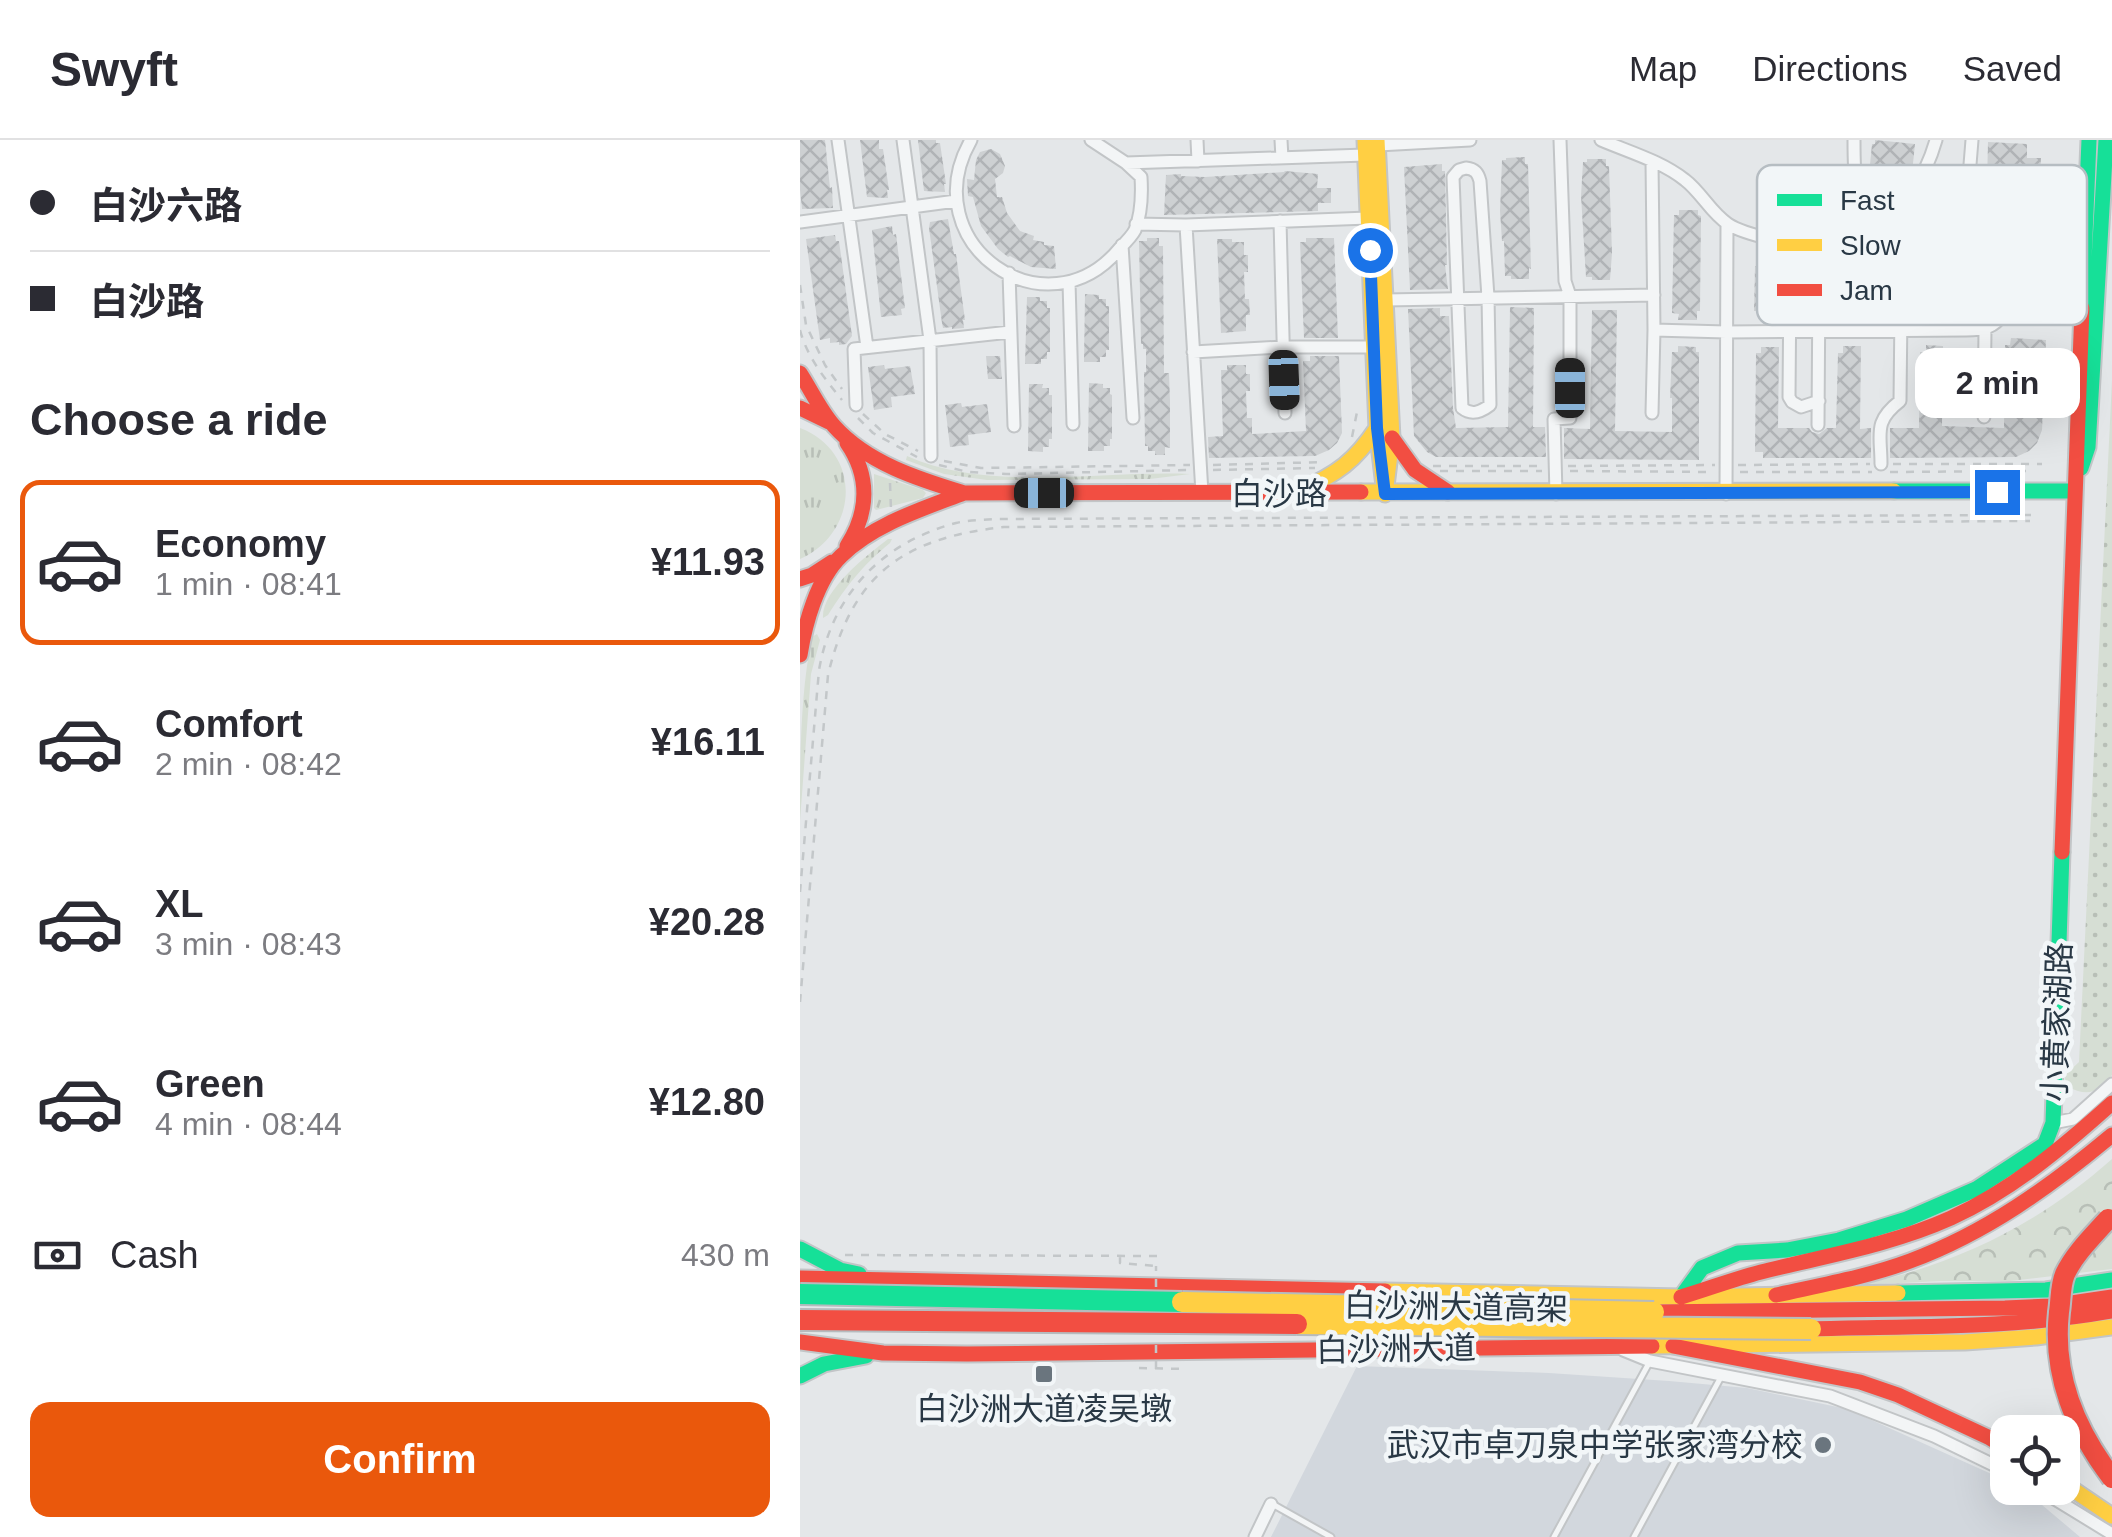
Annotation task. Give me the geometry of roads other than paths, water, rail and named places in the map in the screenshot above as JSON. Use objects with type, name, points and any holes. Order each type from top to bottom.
[{"type":"main road","points":[[2087,187],[2089,140]]},
{"type":"main road","points":[[2074,492],[2088,447],[2106,140]]},
{"type":"main road","points":[[1371,145],[1368,218],[1374,347],[1384,433],[1412,471],[1452,494]]},
{"type":"main road","points":[[1371,145],[1385,300],[1385,494]]},
{"type":"main road","points":[[2074,492],[2081,325]]},
{"type":"main road","points":[[800,373],[856,453],[864,478],[865,505],[856,535],[838,558],[804,622],[800,654]]},
{"type":"main road","points":[[800,408],[834,425],[868,454],[896,458],[964,493]]},
{"type":"main road","points":[[1294,494],[1325,480],[1339,463],[1357,458],[1384,433]]},
{"type":"main road","name":"白沙路","points":[[964,493],[2074,492]]},
{"type":"main road","name":"小黄家湖路","points":[[1680,1298],[1702,1268],[1738,1253],[1788,1250],[1839,1240],[1907,1219],[1976,1190],[2046,1144],[2053,1123],[2074,492]]},
{"type":"main road","points":[[800,579],[812,575],[881,528],[964,493]]},
{"type":"main road","points":[[1680,1298],[1758,1273],[1879,1243],[1950,1219],[2016,1183],[2112,1103]]},
{"type":"main road","points":[[1776,1294],[1880,1271],[1930,1253],[1973,1232],[2070,1172],[2112,1135]]},
{"type":"main road","points":[[2112,1216],[2083,1246],[2064,1276],[2057,1322],[2058,1366],[2064,1392],[2112,1478]]},
{"type":"main road","points":[[800,1249],[840,1270],[888,1279]]},
{"type":"main road","name":"白沙洲大道","points":[[800,1278],[1680,1298],[2046,1290],[2112,1280]]},
{"type":"main road","name":"白沙洲大道高架","points":[[800,1294],[1654,1312],[2005,1308],[2112,1297]]},
{"type":"main road","name":"白沙洲大道高架","points":[[800,1320],[1811,1329],[2007,1323],[2112,1311]]},
{"type":"main road","name":"白沙洲大道","points":[[800,1342],[884,1353],[1673,1346],[1965,1342],[2112,1327]]},
{"type":"main road","points":[[1673,1346],[1860,1382],[1898,1395],[1990,1438]]},
{"type":"main road","points":[[800,1376],[824,1364],[884,1353]]},
{"type":"main road","points":[[2080,1494],[2112,1516]]},
{"type":"street","points":[[838,140],[868,348]]},
{"type":"street","points":[[904,140],[930,340],[927,459]]},
{"type":"street","points":[[970,140],[956,182],[957,211],[968,239],[986,259],[1009,273],[1030,282],[1053,284],[1094,273],[1122,245],[1136,224],[1142,192],[1140,177],[1091,140]]},
{"type":"street","points":[[1115,140],[1121,159]]},
{"type":"street","points":[[1197,140],[1198,161]]},
{"type":"street","points":[[1281,140],[1282,158]]},
{"type":"street","points":[[1121,159],[1282,158],[1371,145],[1470,140]]},
{"type":"street","points":[[1556,494],[1554,419],[1570,418],[1570,296],[1565,282],[1560,140]]},
{"type":"street","points":[[1601,140],[1684,180],[1727,224],[1757,236]]},
{"type":"street","points":[[1929,165],[1936,140]]},
{"type":"street","points":[[1970,165],[1972,140]]},
{"type":"street","points":[[1652,162],[1652,414]]},
{"type":"street","points":[[1466,168],[1478,173],[1480,182],[1488,298],[1490,405],[1474,413],[1462,408],[1453,177],[1466,168]]},
{"type":"street","points":[[800,222],[956,201]]},
{"type":"street","points":[[1136,224],[1368,218]]},
{"type":"street","points":[[1280,221],[1285,413]]},
{"type":"street","points":[[1726,494],[1727,224]]},
{"type":"street","points":[[1186,225],[1202,494]]},
{"type":"street","points":[[1122,245],[1133,418]]},
{"type":"street","points":[[1009,273],[1014,426]]},
{"type":"street","points":[[1069,282],[1073,424]]},
{"type":"street","points":[[1385,300],[1654,295]]},
{"type":"street","points":[[1789,325],[1789,397],[1801,407],[1819,401]]},
{"type":"street","points":[[1818,424],[1819,325]]},
{"type":"street","points":[[1881,464],[1880,422],[1900,400],[1901,325]]},
{"type":"street","points":[[1654,330],[1986,330],[1994,325]]},
{"type":"street","points":[[1984,417],[1986,330]]},
{"type":"street","points":[[852,408],[854,349],[1010,332]]},
{"type":"street","points":[[1194,352],[1374,347]]},
{"type":"street","points":[[2053,1123],[2073,1120],[2112,1084]]},
{"type":"street","points":[[1615,1346],[1650,1360],[1830,1396],[1934,1436],[1990,1463]]},
{"type":"street","points":[[1255,1537],[1271,1504]]},
{"type":"street","points":[[2064,1505],[2112,1534]]},
{"type":"lane","points":[[1554,1537],[1650,1360]]},
{"type":"lane","points":[[1634,1537],[1721,1376]]},
{"type":"lane","points":[[1271,1504],[1331,1537]]},
{"type":"place","name":"白沙洲大道凌吴墩","points":[[1044,1374]]},
{"type":"place","name":"武汉市卓刀泉中学张家湾分校","points":[[1823,1445]]}]
